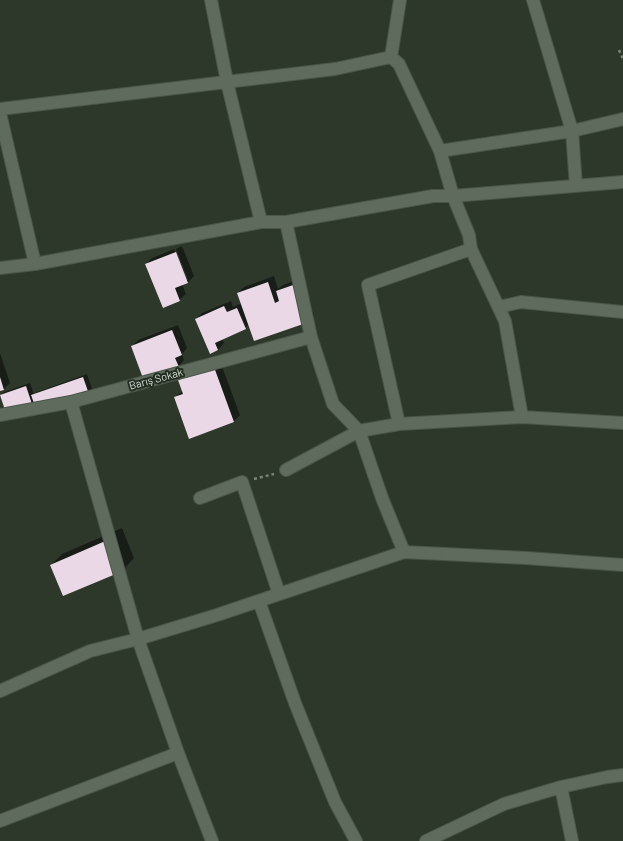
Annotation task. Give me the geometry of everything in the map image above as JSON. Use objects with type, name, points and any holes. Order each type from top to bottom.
[{"type":"street","points":[[211,0],[227,82],[261,222]]},
{"type":"street","points":[[391,57],[400,0]]},
{"type":"street","points":[[533,0],[572,131],[576,186]]},
{"type":"street","points":[[0,109],[335,69],[391,57]]},
{"type":"street","points":[[391,57],[399,64],[440,151],[453,196],[469,235],[471,250],[505,321],[522,417]]},
{"type":"street","points":[[0,113],[35,264]]},
{"type":"street","points":[[440,151],[572,131],[623,119]]},
{"type":"street","points":[[0,268],[35,264],[261,222],[286,222],[433,196],[453,196],[623,182]]},
{"type":"street","points":[[286,222],[311,336],[333,404],[359,431],[382,498],[404,552]]},
{"type":"street","points":[[399,424],[368,285],[471,250]]},
{"type":"street","points":[[499,307],[521,302],[623,312]]},
{"type":"street","name":"Barış Sokak","points":[[0,415],[71,402],[311,336]]},
{"type":"street","points":[[71,402],[138,639],[178,753],[212,841]]},
{"type":"street","points":[[286,470],[359,431],[399,424],[522,417],[623,423]]},
{"type":"street","points":[[200,498],[242,482],[279,594]]},
{"type":"street","points":[[0,691],[90,651],[138,639],[259,601],[404,552],[526,558],[623,565]]},
{"type":"street","points":[[259,601],[295,703],[332,795],[356,841]]},
{"type":"street","points":[[0,821],[178,753]]},
{"type":"street","points":[[426,841],[504,804],[561,787],[607,776],[623,775]]},
{"type":"street","points":[[561,787],[572,841]]},
{"type":"path","points":[[619,50],[623,59]]},
{"type":"path","points":[[242,482],[286,470]]},
{"type":"building","points":[[176,252],[188,283],[175,288],[180,301],[163,308],[145,264]]},
{"type":"building","points":[[268,282],[275,303],[279,301],[276,291],[296,284],[309,322],[254,341],[237,293]]},
{"type":"building","points":[[224,306],[227,312],[237,308],[246,329],[215,343],[218,350],[210,354],[195,319]]},
{"type":"building","points":[[172,330],[182,355],[175,358],[179,367],[144,381],[131,346]]},
{"type":"building","points":[[214,367],[234,422],[189,439],[174,397],[183,394],[178,380]]},
{"type":"building","points":[[0,377],[4,390],[0,391]]},
{"type":"building","points":[[83,377],[90,397],[36,409],[31,395]]},
{"type":"building","points":[[26,386],[34,410],[8,419],[0,395]]},
{"type":"building","points":[[110,539],[123,571],[63,596],[50,565]]}]
